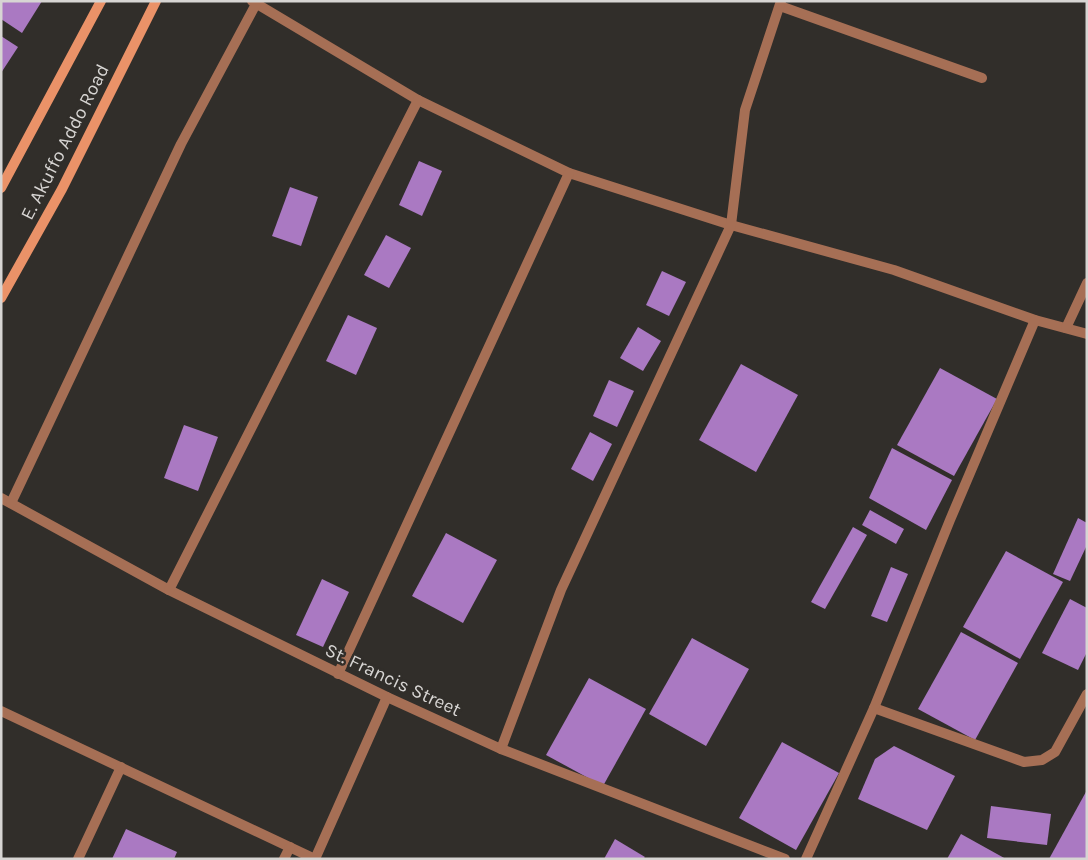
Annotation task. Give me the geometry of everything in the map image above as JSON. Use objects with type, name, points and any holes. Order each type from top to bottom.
[{"type":"main road","name":"E. Akuffo Addo Road","points":[[1,188],[100,1]]},
{"type":"main road","name":"E. Akuffo Addo Road","points":[[1,298],[62,188],[156,1]]},
{"type":"street","points":[[6,501],[180,144],[254,2],[418,100],[569,173],[731,224],[894,270],[1036,320],[1087,334]]},
{"type":"street","points":[[501,749],[565,581],[731,224],[745,110],[780,4],[982,78]]},
{"type":"street","points":[[169,590],[418,100]]},
{"type":"street","points":[[338,674],[569,173]]},
{"type":"street","points":[[1066,328],[1087,282]]},
{"type":"street","points":[[806,859],[874,708],[950,520],[1036,320]]},
{"type":"street","name":"St. Francis Street","points":[[6,501],[169,590],[338,674],[501,749],[785,859]]},
{"type":"street","points":[[874,708],[1024,762],[1042,760],[1055,752],[1087,694]]},
{"type":"street","points":[[1,711],[315,859],[388,697]]},
{"type":"street","points":[[78,859],[121,767]]},
{"type":"street","points":[[284,859],[290,847]]},
{"type":"building","points":[[1,1],[42,1],[22,33],[1,19]]},
{"type":"building","points":[[1,36],[18,47],[1,73]]},
{"type":"building","points":[[419,161],[442,171],[422,216],[399,205]]},
{"type":"building","points":[[290,187],[318,197],[301,246],[272,236]]},
{"type":"building","points":[[386,235],[411,248],[389,288],[364,275]]},
{"type":"building","points":[[662,271],[686,282],[669,316],[646,305]]},
{"type":"building","points":[[348,315],[377,328],[356,375],[326,361]]},
{"type":"building","points":[[638,327],[661,341],[643,371],[620,358]]},
{"type":"building","points":[[741,364],[798,395],[756,472],[699,440]]},
{"type":"building","points":[[940,368],[997,399],[954,476],[897,445]]},
{"type":"building","points":[[609,380],[634,391],[617,427],[593,416]]},
{"type":"building","points":[[184,425],[218,437],[198,491],[164,478]]},
{"type":"building","points":[[590,432],[612,444],[593,481],[571,469]]},
{"type":"building","points":[[892,448],[952,480],[926,530],[869,498]]},
{"type":"building","points":[[870,510],[904,529],[896,544],[862,525]]},
{"type":"building","points":[[1078,518],[1087,523],[1087,545],[1070,581],[1053,574]]},
{"type":"building","points":[[853,527],[867,535],[825,609],[811,602]]},
{"type":"building","points":[[446,533],[497,560],[463,623],[412,596]]},
{"type":"building","points":[[1006,551],[1063,582],[1020,659],[963,627]]},
{"type":"building","points":[[891,567],[908,574],[887,622],[871,616]]},
{"type":"building","points":[[322,579],[349,592],[323,647],[296,635]]},
{"type":"building","points":[[1070,599],[1087,608],[1087,652],[1078,670],[1042,653]]},
{"type":"building","points":[[961,632],[1018,663],[975,740],[918,709]]},
{"type":"building","points":[[692,638],[749,669],[706,746],[649,714]]},
{"type":"building","points":[[589,678],[646,709],[603,786],[546,755]]},
{"type":"building","points":[[782,742],[839,773],[796,850],[739,818]]},
{"type":"building","points":[[894,746],[955,776],[927,830],[858,799],[875,759]]},
{"type":"building","points":[[1087,790],[1087,859],[1049,859]]},
{"type":"building","points":[[991,806],[1051,814],[1047,845],[987,838]]},
{"type":"building","points":[[126,829],[177,852],[174,859],[112,859]]},
{"type":"building","points":[[961,834],[1006,859],[947,859]]},
{"type":"building","points":[[615,839],[645,857],[643,859],[604,859]]}]
